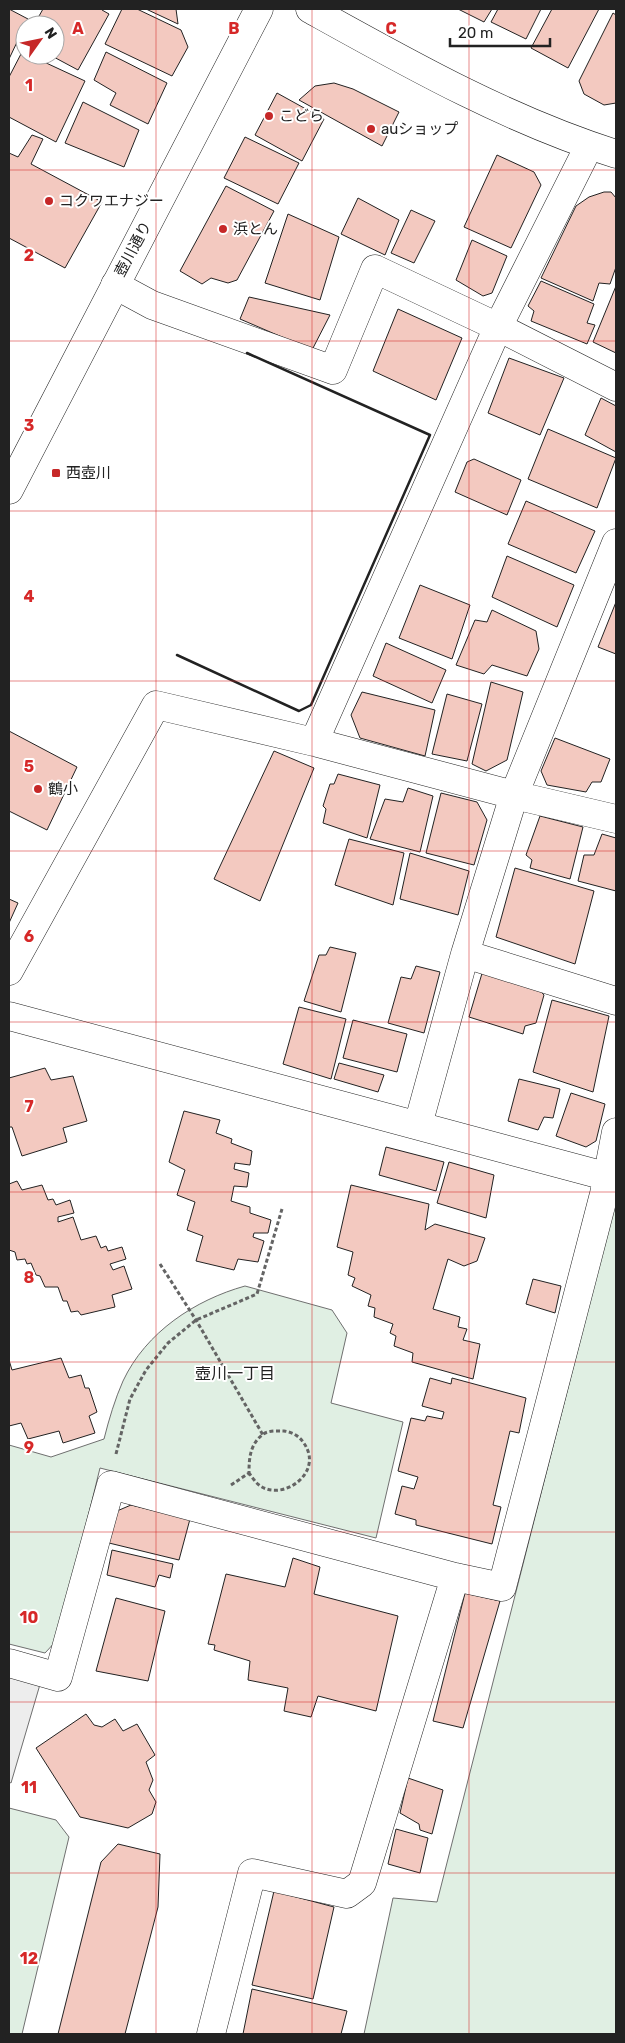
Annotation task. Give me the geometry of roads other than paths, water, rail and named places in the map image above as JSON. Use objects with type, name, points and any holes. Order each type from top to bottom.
[{"type":"main road","name":"壺川通り","points":[[9,490],[259,9]]},
{"type":"main road","points":[[310,9],[474,97],[551,131],[616,154]]},
{"type":"main road","points":[[314,742],[498,327],[589,146]]},
{"type":"main road","points":[[115,285],[152,304],[332,370],[375,269],[498,327],[616,387]]},
{"type":"main road","points":[[418,1125],[465,954],[514,795],[616,543]]},
{"type":"main road","points":[[9,971],[156,705],[314,742],[514,795],[616,819]]},
{"type":"main road","points":[[465,954],[616,1001]]},
{"type":"main road","points":[[9,1016],[609,1177]]},
{"type":"main road","points":[[9,1663],[58,1676],[111,1485],[456,1577],[502,1587],[609,1177],[616,1132]]},
{"type":"main road","points":[[211,2034],[252,1873],[348,1894],[362,1883],[456,1577]]},
{"type":"place","name":"こどら","points":[[269,116]]},
{"type":"place","name":"auショップ","points":[[371,129]]},
{"type":"place","name":"コクワエナジー","points":[[49,201]]},
{"type":"place","name":"浜とん","points":[[223,229]]},
{"type":"place","name":"西壺川","points":[[56,473]]},
{"type":"place","name":"鶴小","points":[[38,789]]},
{"type":"district","name":"壺川一丁目","points":[[235,1373]]}]
